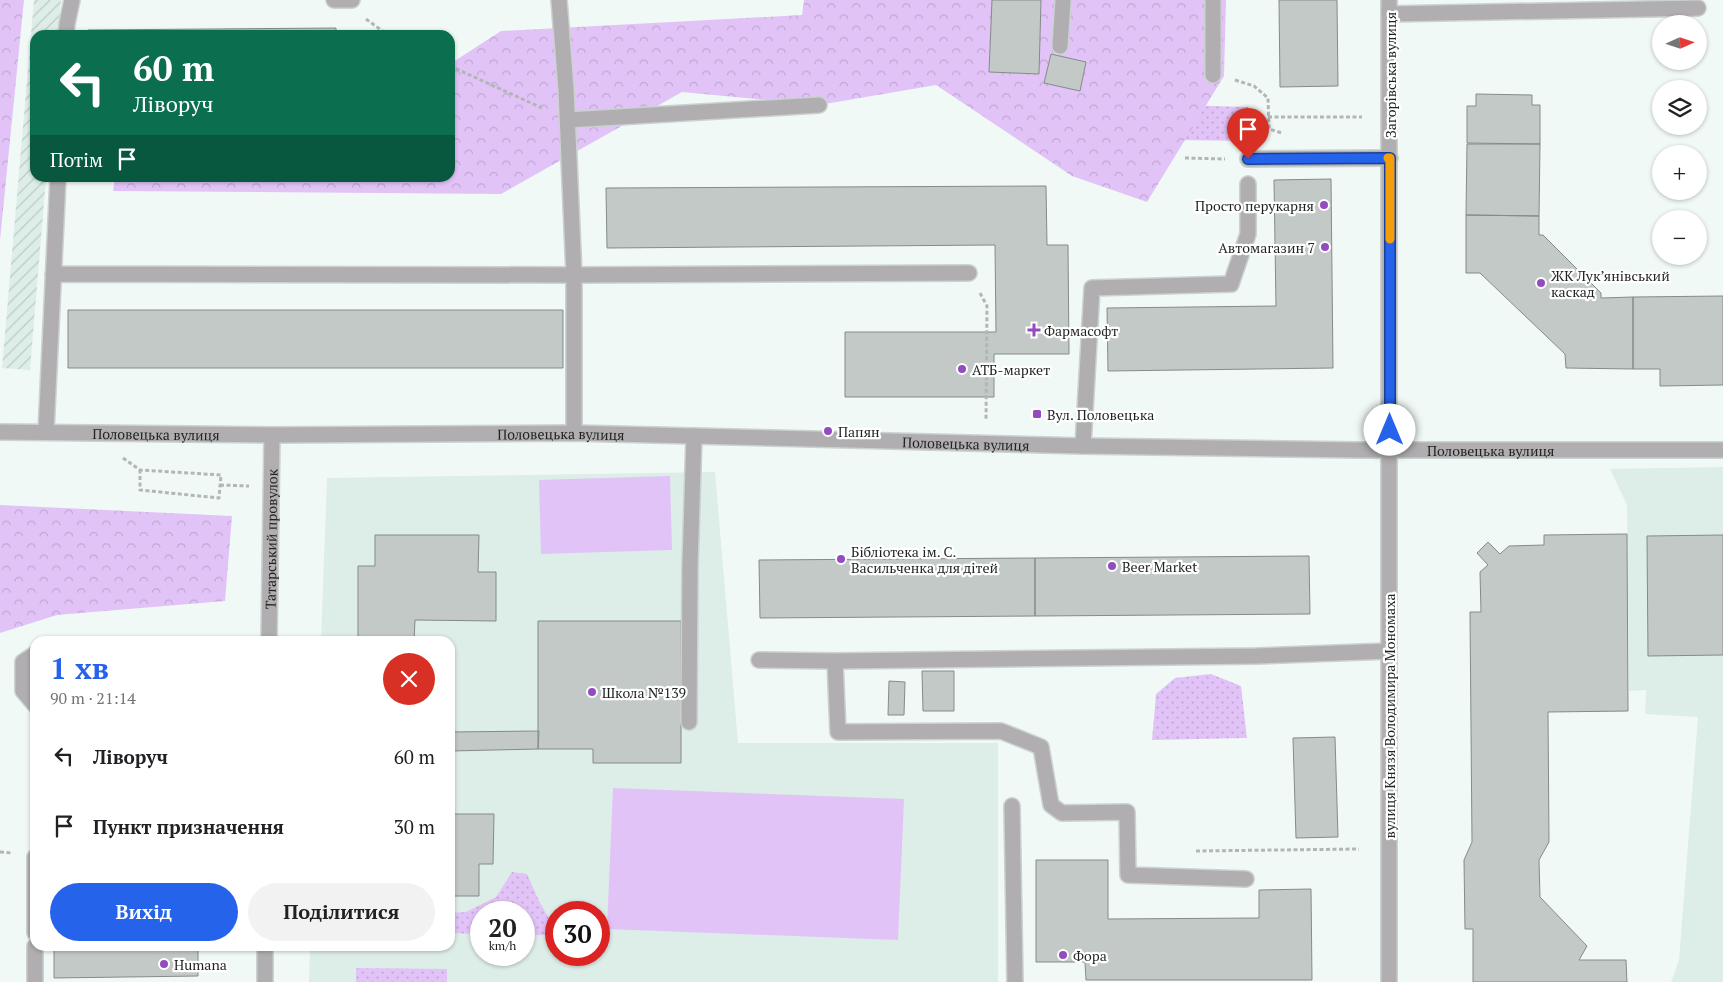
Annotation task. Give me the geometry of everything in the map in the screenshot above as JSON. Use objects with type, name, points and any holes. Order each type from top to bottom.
[{"type":"street","points":[[67,30],[72,0]]},
{"type":"street","points":[[334,0],[352,0]]},
{"type":"street","points":[[559,0],[568,120],[574,275],[574,433]]},
{"type":"street","points":[[1060,46],[1063,0]]},
{"type":"street","points":[[1213,0],[1214,75]]},
{"type":"street","points":[[1389,7],[1698,8]]},
{"type":"street","name":"Загорівська вулиця","points":[[1389,7],[1390,450]]},
{"type":"street","points":[[568,120],[819,105]]},
{"type":"street","points":[[1248,159],[1390,158]]},
{"type":"street","points":[[46,432],[58,182]]},
{"type":"street","points":[[1083,446],[1092,288],[1231,284],[1248,234],[1248,184]]},
{"type":"street","points":[[53,274],[574,275],[969,273]]},
{"type":"street","name":"Половецька вулиця","points":[[0,432],[272,435],[574,433],[1083,446],[1390,450],[1723,450]]},
{"type":"street","name":"Татарський провулок","points":[[270,636],[272,435]]},
{"type":"street","points":[[689,722],[690,566],[694,436]]},
{"type":"street","name":"вулиця Князя Володимира Мономаха","points":[[1389,982],[1390,450]]},
{"type":"street","points":[[759,660],[835,661],[1256,656],[1389,651]]},
{"type":"street","points":[[30,658],[24,662],[23,691],[30,699]]},
{"type":"street","points":[[835,661],[838,732],[1001,731],[1041,747],[1051,805],[1062,813],[1126,812],[1128,875],[1246,879]]},
{"type":"street","points":[[1012,806],[1015,982]]},
{"type":"street","points":[[35,951],[36,982]]},
{"type":"street","points":[[265,951],[265,982]]},
{"type":"path","points":[[455,68],[568,120]]},
{"type":"path","points":[[1254,86],[1268,98],[1268,117],[1362,117]]},
{"type":"path","points":[[1185,158],[1248,159]]},
{"type":"path","points":[[986,444],[987,306]]},
{"type":"path","points":[[120,456],[140,470],[220,475],[219,498],[140,490],[140,470]]},
{"type":"path","points":[[220,485],[253,486]]},
{"type":"path","points":[[1195,851],[1358,849]]},
{"type":"shaded area","points":[[34,0],[61,0],[58,30],[31,30]]},
{"type":"shaded area","points":[[30,46],[30,182],[46,182],[30,370],[2,368]]},
{"type":"shaded area","points":[[1723,467],[1723,982],[1671,982],[1679,960],[1698,717],[1645,714],[1646,690],[1629,691],[1627,505],[1610,469]]},
{"type":"shaded area","name":"Школа №139","points":[[715,472],[738,743],[998,743],[998,982],[309,982],[310,951],[455,951],[455,636],[321,636],[327,478]]},
{"type":"green space","points":[[0,0],[24,0],[0,240]]},
{"type":"green space","points":[[804,0],[1226,0],[1224,76],[1147,202],[1072,176],[936,85],[819,105],[682,92],[501,194],[113,191],[114,182],[455,182],[455,61],[501,31],[802,15]]},
{"type":"green space","points":[[1179,105],[1248,107],[1248,141],[1178,140]]},
{"type":"green space","points":[[670,476],[672,550],[541,554],[539,480]]},
{"type":"green space","points":[[0,505],[232,516],[225,601],[57,615],[0,633]]},
{"type":"green space","points":[[1211,674],[1241,686],[1247,738],[1152,740],[1156,694],[1175,678]]},
{"type":"green space","points":[[613,788],[904,799],[898,940],[610,929],[610,901],[608,901]]},
{"type":"green space","points":[[512,872],[527,874],[545,911],[545,935],[535,935],[535,901],[488,901],[496,897]]},
{"type":"green space","points":[[470,910],[470,934],[455,933],[455,913]]},
{"type":"green space","points":[[356,968],[447,969],[447,982],[356,982]]},
{"type":"building","points":[[992,0],[1041,0],[1039,74],[989,72]]},
{"type":"building","points":[[1279,0],[1337,0],[1338,86],[1280,87]]},
{"type":"building","points":[[336,28],[336,30],[88,30]]},
{"type":"building","points":[[1051,54],[1086,62],[1080,91],[1044,83]]},
{"type":"building","points":[[1476,94],[1532,95],[1532,105],[1540,105],[1540,144],[1467,143],[1467,106],[1476,106]]},
{"type":"building","points":[[1467,144],[1540,144],[1539,216],[1466,215]]},
{"type":"building","points":[[1331,179],[1333,368],[1108,371],[1107,308],[1276,306],[1274,180]]},
{"type":"building","points":[[1046,186],[1047,245],[1068,245],[1069,354],[994,354],[994,397],[845,397],[845,332],[996,332],[995,245],[607,248],[606,188]]},
{"type":"building","name":"ЖК Лук’янівський каскад","points":[[1466,215],[1539,216],[1539,235],[1543,235],[1601,293],[1601,298],[1633,297],[1633,369],[1566,368],[1565,354],[1480,273],[1466,273]]},
{"type":"building","name":"ЖК Лук’янівський каскад","points":[[1723,296],[1723,385],[1660,386],[1660,369],[1633,369],[1633,297]]},
{"type":"building","points":[[68,310],[563,310],[563,368],[68,368]]},
{"type":"building","points":[[1627,534],[1628,711],[1548,712],[1549,842],[1539,860],[1540,897],[1587,946],[1579,960],[1626,960],[1627,982],[1473,982],[1473,929],[1465,929],[1464,860],[1472,842],[1470,612],[1481,612],[1480,572],[1488,565],[1477,553],[1488,542],[1500,554],[1509,546],[1544,545],[1544,535]]},
{"type":"building","points":[[375,535],[479,535],[478,572],[496,572],[496,621],[415,620],[414,636],[358,636],[358,566],[375,566]]},
{"type":"building","points":[[1723,535],[1723,655],[1648,656],[1647,536]]},
{"type":"building","points":[[1309,556],[1310,614],[1035,616],[1035,558]]},
{"type":"building","points":[[1035,558],[1035,616],[760,618],[759,560]]},
{"type":"building","points":[[538,621],[681,621],[681,763],[593,763],[593,749],[538,749]]},
{"type":"building","points":[[922,671],[954,671],[954,711],[923,711]]},
{"type":"building","points":[[889,681],[905,682],[904,715],[888,715]]},
{"type":"building","points":[[539,731],[538,749],[455,751],[455,732]]},
{"type":"building","points":[[1335,737],[1338,837],[1296,838],[1293,738]]},
{"type":"building","points":[[455,814],[494,814],[493,864],[479,864],[479,896],[455,896]]},
{"type":"building","points":[[1036,860],[1108,860],[1108,919],[1259,918],[1259,890],[1311,889],[1312,980],[1086,980],[1085,962],[1036,962]]},
{"type":"building","points":[[54,951],[198,951],[198,976],[54,978]]},
{"type":"slow traffic","points":[[1388,158],[1390,158],[1390,239]]},
{"type":"place","name":"Просто перукарня","points":[[1324,205]]},
{"type":"place","name":"Автомагазин 7","points":[[1325,247]]},
{"type":"place","name":"ЖК Лук’янівський каскад","points":[[1541,283]]},
{"type":"place","name":"Фармасофт","points":[[1034,330]]},
{"type":"place","name":"АТБ-маркет","points":[[962,369]]},
{"type":"place","name":"Вул. Половецька","points":[[1037,414]]},
{"type":"place","name":"Папян","points":[[828,431]]},
{"type":"place","name":"Бібліотека ім. С. Васильченка для дітей","points":[[841,559]]},
{"type":"place","name":"Beer Market","points":[[1112,566]]},
{"type":"place","name":"Школа №139","points":[[592,692]]},
{"type":"place","name":"Фора","points":[[1063,955]]},
{"type":"place","name":"Humana","points":[[164,964]]},
{"type":"route","points":[[1248,159],[1390,158],[1390,430]]}]
